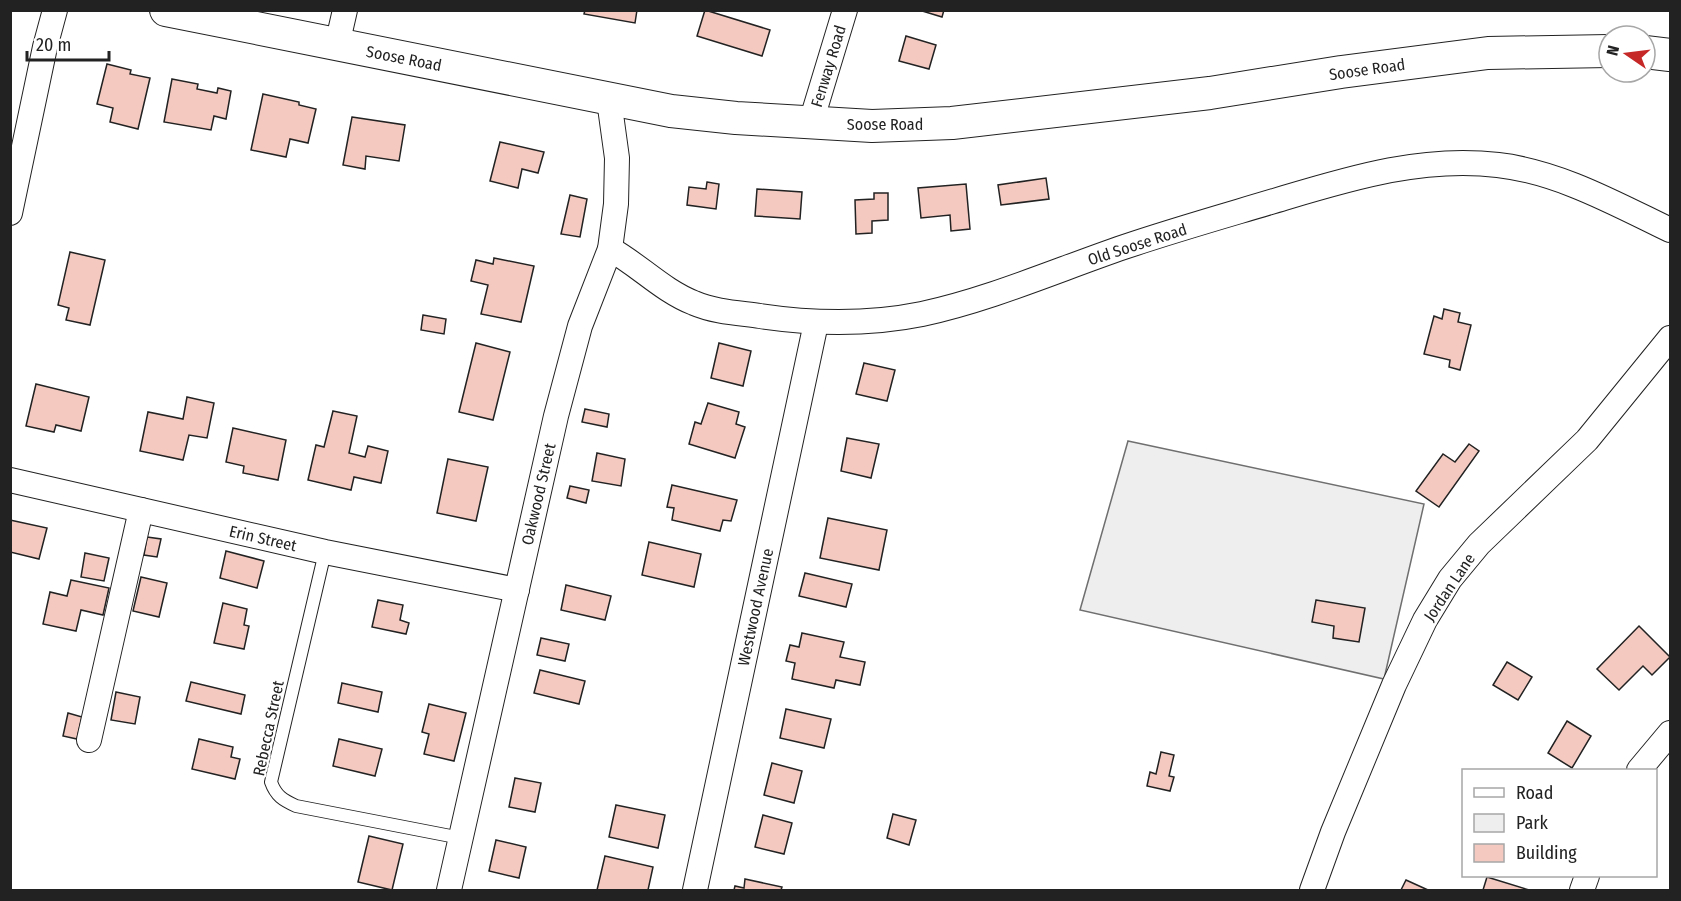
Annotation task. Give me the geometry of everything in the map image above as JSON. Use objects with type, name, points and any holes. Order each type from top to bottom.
[{"type":"street","points":[[10,213],[17,147],[55,10]]},
{"type":"street","name":"Soose Road","points":[[166,10],[671,111],[736,118],[872,126],[952,123],[1210,93],[1341,72],[1488,53],[1597,51]]},
{"type":"street","points":[[337,45],[345,10]]},
{"type":"street","name":"Fenway Road","points":[[811,122],[845,10]]},
{"type":"street","name":"Oakwood Street","points":[[449,891],[556,416],[580,326],[610,249],[616,204],[616,158],[609,99]]},
{"type":"street","name":"Old Soose Road","points":[[610,249],[672,292],[694,303],[711,309],[816,323],[862,322],[921,314],[987,296],[1125,247],[1309,190],[1418,164],[1499,165],[1539,174],[1575,186],[1671,230]]},
{"type":"street","name":"Westwood Avenue","points":[[694,891],[816,323]]},
{"type":"street","name":"Jordan Lane","points":[[1312,891],[1332,831],[1394,685],[1425,620],[1450,579],[1479,544],[1587,440],[1671,338]]},
{"type":"street","name":"Erin Street","points":[[10,480],[325,552],[517,590]]},
{"type":"street","points":[[88,740],[141,510]]},
{"type":"street","points":[[1641,769],[1671,733]]},
{"type":"lane","name":"Rebecca Street","points":[[325,552],[271,782],[274,792],[280,798],[296,806],[461,838]]},
{"type":"green space","points":[[1128,441],[1424,504],[1384,679],[1080,610]]},
{"type":"building","points":[[585,10],[637,10],[635,23],[584,14]]},
{"type":"building","points":[[705,10],[770,30],[762,56],[697,36]]},
{"type":"building","points":[[919,10],[944,10],[942,17]]},
{"type":"building","points":[[906,36],[936,45],[929,69],[899,61]]},
{"type":"building","points":[[107,64],[131,70],[130,74],[150,78],[138,129],[110,122],[113,108],[97,104]]},
{"type":"building","points":[[172,79],[198,84],[197,89],[217,93],[218,88],[231,91],[226,119],[214,116],[211,130],[164,122]]},
{"type":"building","points":[[263,94],[299,102],[299,105],[316,109],[308,143],[290,139],[286,157],[251,150]]},
{"type":"building","points":[[352,117],[405,125],[399,161],[366,156],[365,169],[343,165]]},
{"type":"building","points":[[500,142],[544,152],[538,173],[522,169],[518,188],[490,181]]},
{"type":"building","points":[[1046,178],[1049,199],[1001,205],[998,185]]},
{"type":"building","points":[[707,182],[719,184],[716,209],[687,205],[689,187],[706,189]]},
{"type":"building","points":[[966,184],[970,229],[951,231],[950,215],[921,218],[918,188]]},
{"type":"building","points":[[757,189],[802,192],[800,219],[755,216]]},
{"type":"building","points":[[874,193],[888,193],[888,220],[872,221],[872,233],[856,234],[855,200],[874,199]]},
{"type":"building","points":[[570,195],[587,199],[580,237],[561,234]]},
{"type":"building","points":[[70,252],[105,260],[90,325],[66,320],[69,308],[58,305]]},
{"type":"building","points":[[494,258],[534,266],[521,322],[481,314],[488,285],[471,281],[476,260],[493,264]]},
{"type":"building","points":[[1444,309],[1460,313],[1458,322],[1471,325],[1460,370],[1449,367],[1450,360],[1424,354],[1434,316],[1442,319]]},
{"type":"building","points":[[423,315],[446,319],[444,334],[421,330]]},
{"type":"building","points":[[476,343],[510,352],[493,420],[459,412]]},
{"type":"building","points":[[719,343],[751,351],[743,386],[711,378]]},
{"type":"building","points":[[864,363],[895,370],[887,401],[856,394]]},
{"type":"building","points":[[36,384],[89,397],[81,431],[56,425],[54,432],[26,426]]},
{"type":"building","points":[[187,397],[214,403],[207,438],[189,435],[183,460],[140,451],[148,412],[183,419]]},
{"type":"building","points":[[708,403],[739,412],[736,424],[745,427],[735,458],[689,444],[695,422],[701,424]]},
{"type":"building","points":[[585,409],[609,414],[607,427],[582,422]]},
{"type":"building","points":[[333,411],[357,416],[349,453],[365,457],[368,446],[388,451],[381,483],[354,477],[351,490],[308,480],[316,445],[324,447]]},
{"type":"building","points":[[233,428],[286,440],[278,480],[243,473],[244,466],[226,462]]},
{"type":"building","points":[[847,438],[879,444],[871,478],[841,471]]},
{"type":"building","points":[[1469,444],[1479,451],[1439,507],[1416,491],[1443,454],[1455,462]]},
{"type":"building","points":[[597,453],[625,459],[621,486],[592,481]]},
{"type":"building","points":[[448,459],[488,467],[476,521],[437,513]]},
{"type":"building","points":[[672,485],[737,500],[731,521],[723,520],[720,531],[672,520],[674,508],[667,507]]},
{"type":"building","points":[[570,486],[589,490],[586,503],[567,498]]},
{"type":"building","points":[[828,518],[887,530],[879,570],[820,558]]},
{"type":"building","points":[[10,520],[47,528],[39,559],[10,552]]},
{"type":"building","points":[[147,537],[161,539],[157,557],[144,555]]},
{"type":"building","points":[[649,542],[701,554],[694,587],[642,575]]},
{"type":"building","points":[[226,551],[264,561],[257,588],[220,578]]},
{"type":"building","points":[[85,553],[109,558],[104,581],[81,577]]},
{"type":"building","points":[[805,573],[852,584],[846,607],[799,596]]},
{"type":"building","points":[[141,577],[167,583],[159,617],[133,611]]},
{"type":"building","points":[[71,580],[109,588],[103,615],[81,610],[76,631],[43,624],[50,592],[67,596]]},
{"type":"building","points":[[566,585],[611,596],[605,620],[561,610]]},
{"type":"building","points":[[378,600],[403,605],[400,620],[409,623],[406,634],[372,627]]},
{"type":"building","points":[[1316,600],[1365,608],[1359,642],[1333,638],[1334,626],[1312,622]]},
{"type":"building","points":[[223,603],[247,609],[244,625],[249,626],[244,649],[214,643]]},
{"type":"building","points":[[1639,626],[1670,657],[1652,675],[1643,666],[1619,690],[1597,669]]},
{"type":"building","points":[[802,633],[844,642],[840,657],[865,662],[860,685],[836,680],[834,688],[792,679],[795,663],[786,661],[790,645],[799,647]]},
{"type":"building","points":[[541,638],[569,644],[565,661],[537,655]]},
{"type":"building","points":[[1507,662],[1532,677],[1518,700],[1493,685]]},
{"type":"building","points":[[540,670],[585,681],[579,704],[534,693]]},
{"type":"building","points":[[191,682],[245,695],[241,714],[186,701]]},
{"type":"building","points":[[342,683],[382,692],[378,712],[338,703]]},
{"type":"building","points":[[116,692],[140,697],[135,724],[111,720]]},
{"type":"building","points":[[429,704],[466,713],[454,761],[424,754],[429,734],[422,732]]},
{"type":"building","points":[[786,709],[831,719],[824,748],[780,738]]},
{"type":"building","points":[[68,713],[82,717],[77,739],[63,736]]},
{"type":"building","points":[[1567,721],[1591,736],[1572,768],[1548,753]]},
{"type":"building","points":[[199,739],[233,747],[231,757],[240,759],[235,779],[192,769]]},
{"type":"building","points":[[339,739],[382,749],[375,776],[333,766]]},
{"type":"building","points":[[1161,752],[1174,755],[1169,776],[1174,777],[1170,791],[1147,786],[1150,772],[1156,774]]},
{"type":"building","points":[[772,763],[802,771],[794,803],[764,795]]},
{"type":"building","points":[[515,778],[541,783],[535,812],[509,807]]},
{"type":"building","points":[[616,805],[665,815],[658,848],[609,837]]},
{"type":"building","points":[[893,814],[916,820],[909,845],[887,838]]},
{"type":"building","points":[[763,815],[792,823],[784,854],[755,847]]},
{"type":"building","points":[[369,836],[403,844],[392,890],[358,882]]},
{"type":"building","points":[[496,840],[526,847],[519,878],[489,871]]},
{"type":"building","points":[[605,856],[653,867],[648,890],[597,890]]},
{"type":"building","points":[[1487,877],[1529,890],[1483,890]]},
{"type":"building","points":[[745,879],[782,887],[781,890],[734,890],[735,886],[744,888]]},
{"type":"building","points":[[1406,880],[1428,890],[1401,890]]}]
